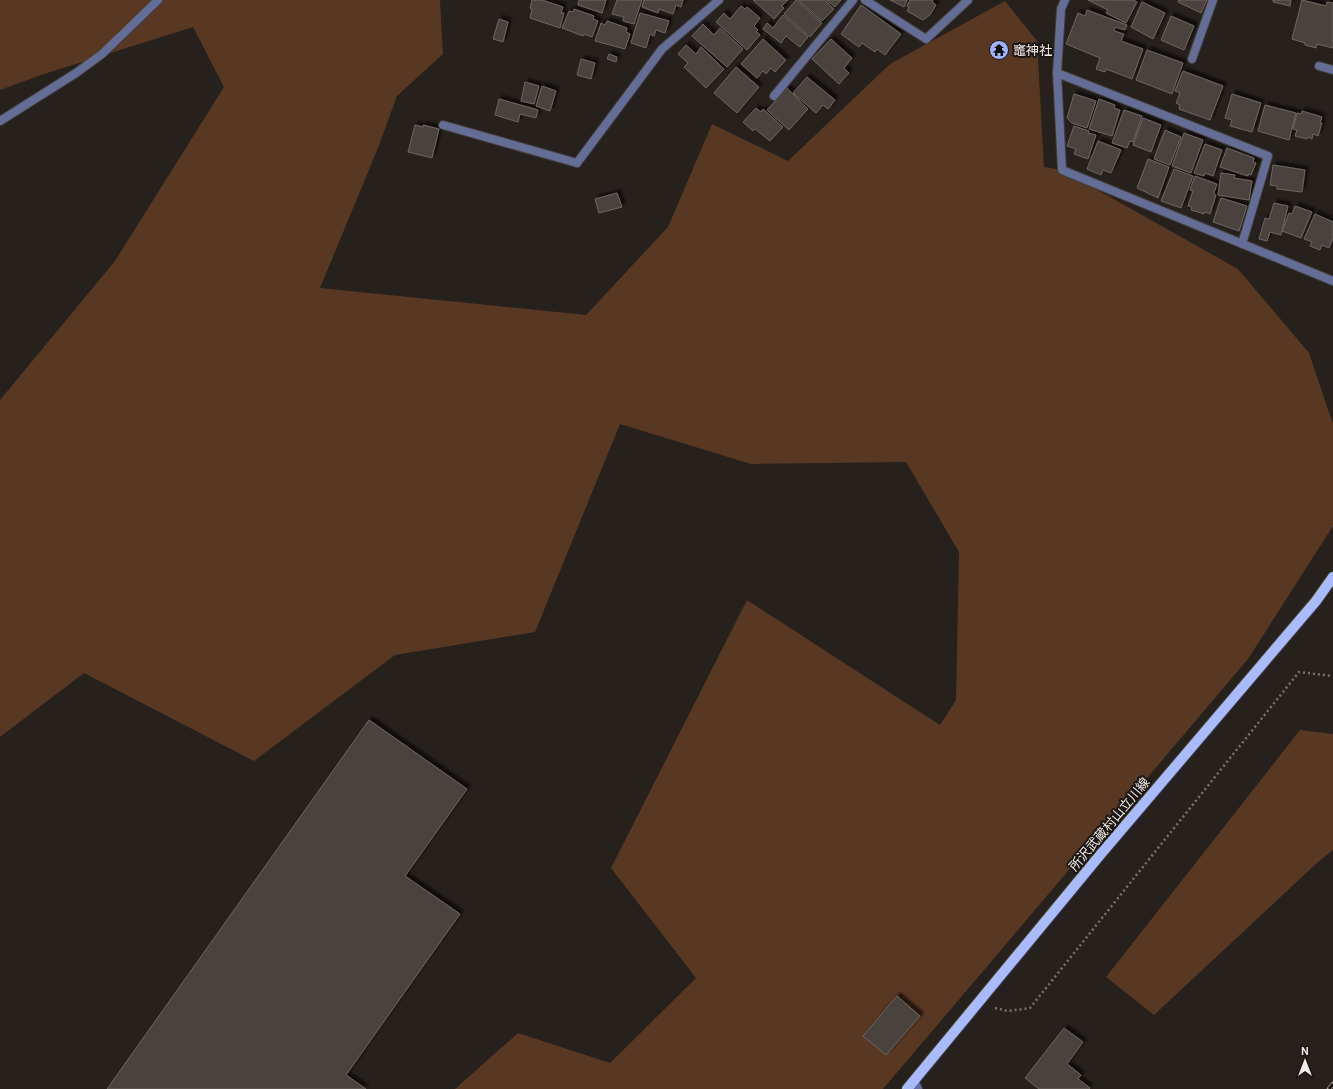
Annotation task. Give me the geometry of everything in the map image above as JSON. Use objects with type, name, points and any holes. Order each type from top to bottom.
[{"type":"main road","name":"所沢武蔵村山立川線","points":[[907,1089],[916,1085],[977,1004],[1100,855],[1316,601],[1333,577]]},
{"type":"street","points":[[0,121],[76,73],[102,54],[158,0]]},
{"type":"street","points":[[443,125],[577,163],[662,49],[718,0]]},
{"type":"street","points":[[774,96],[853,0]]},
{"type":"street","points":[[865,0],[926,40],[968,0]]},
{"type":"street","points":[[1065,0],[1061,9],[1057,73],[1062,170],[1333,281]]},
{"type":"street","points":[[1192,59],[1214,0]]},
{"type":"street","points":[[1319,66],[1333,70]]},
{"type":"street","points":[[1057,73],[1268,156],[1242,244]]},
{"type":"path","points":[[977,1004],[1008,1011],[1030,1008],[1299,672],[1333,676]]},
{"type":"shaded area","points":[[0,0],[440,0],[443,54],[397,96],[378,148],[320,288],[586,315],[668,227],[712,124],[788,161],[890,64],[1005,1],[1037,41],[1044,167],[1062,170],[1238,269],[1309,353],[1333,424],[1333,526],[1248,659],[883,1089],[455,1089],[518,1033],[610,1063],[696,978],[611,868],[747,600],[940,725],[956,700],[959,552],[906,462],[751,464],[620,424],[535,632],[395,655],[254,761],[84,673],[0,737],[0,400],[115,261],[224,87],[193,27],[41,75],[0,90]]},
{"type":"shaded area","points":[[1300,730],[1333,734],[1333,850],[1318,862],[1154,1015],[1106,977]]},
{"type":"building","points":[[532,0],[542,0],[563,7],[561,13],[564,13],[560,28],[530,18]]},
{"type":"building","points":[[579,0],[606,0],[602,13],[578,5]]},
{"type":"building","points":[[617,0],[642,0],[634,24],[623,21],[624,17],[612,14]]},
{"type":"building","points":[[644,0],[683,0],[681,7],[676,5],[673,14],[659,9],[658,13],[642,7]]},
{"type":"building","points":[[753,0],[788,0],[782,6],[784,8],[774,19]]},
{"type":"building","points":[[796,0],[822,23],[810,37],[784,14]]},
{"type":"building","points":[[798,0],[824,0],[834,9],[822,21]]},
{"type":"building","points":[[826,0],[841,0],[835,7]]},
{"type":"building","points":[[890,0],[907,0],[904,7]]},
{"type":"building","points":[[910,0],[933,0],[932,2],[936,5],[930,15],[923,20],[907,11],[909,7],[907,6]]},
{"type":"building","points":[[1088,0],[1133,0],[1137,2],[1126,23],[1106,13],[1108,10]]},
{"type":"building","points":[[1179,0],[1207,0],[1201,13],[1178,2]]},
{"type":"building","points":[[1273,0],[1291,0],[1290,6],[1273,2]]},
{"type":"building","points":[[1302,0],[1326,6],[1327,2],[1333,3],[1333,48],[1317,44],[1316,48],[1292,39]]},
{"type":"building","points":[[1142,2],[1165,13],[1153,39],[1131,27]]},
{"type":"building","points":[[861,5],[901,34],[885,55],[877,49],[875,52],[862,43],[859,47],[841,34]]},
{"type":"building","points":[[741,6],[745,9],[747,7],[760,18],[754,26],[758,30],[756,32],[760,35],[747,50],[716,22],[724,13],[730,19]]},
{"type":"building","points":[[574,9],[594,16],[593,19],[598,21],[592,37],[584,34],[583,36],[562,28],[569,11],[573,12]]},
{"type":"building","points":[[1087,10],[1127,25],[1125,30],[1115,27],[1114,31],[1124,34],[1121,41],[1143,49],[1132,79],[1106,69],[1105,72],[1096,69],[1100,58],[1066,44],[1078,13],[1085,16]]},
{"type":"building","points":[[640,13],[669,21],[665,33],[656,30],[654,36],[650,34],[646,48],[631,43]]},
{"type":"building","points":[[783,15],[808,37],[800,47],[786,36],[781,43],[763,29],[767,23],[773,28]]},
{"type":"building","points":[[1171,16],[1194,26],[1184,50],[1161,40]]},
{"type":"building","points":[[499,19],[508,22],[503,42],[493,39]]},
{"type":"building","points":[[607,21],[627,28],[626,32],[630,34],[625,49],[595,41],[601,23],[605,25]]},
{"type":"building","points":[[703,24],[714,35],[720,28],[743,49],[727,67],[692,36]]},
{"type":"building","points":[[763,39],[786,60],[775,72],[771,68],[766,74],[763,71],[757,78],[741,64]]},
{"type":"building","points":[[831,39],[852,58],[844,68],[849,73],[839,84],[812,59]]},
{"type":"building","points":[[686,45],[696,54],[701,47],[724,69],[706,88],[684,67],[688,63],[678,54]]},
{"type":"building","points":[[1147,50],[1183,63],[1172,94],[1136,80]]},
{"type":"building","points":[[609,54],[617,57],[616,62],[607,59]]},
{"type":"building","points":[[581,59],[595,63],[591,79],[577,75]]},
{"type":"building","points":[[736,67],[759,87],[737,113],[714,93]]},
{"type":"building","points":[[1183,71],[1223,86],[1210,120],[1179,109],[1180,105],[1176,103],[1180,93],[1175,91]]},
{"type":"building","points":[[807,77],[835,100],[828,109],[823,105],[816,113],[793,93]]},
{"type":"building","points":[[525,82],[539,86],[534,104],[521,101]]},
{"type":"building","points":[[542,86],[556,91],[550,111],[536,106]]},
{"type":"building","points":[[787,88],[808,109],[789,130],[767,110]]},
{"type":"building","points":[[1074,94],[1096,101],[1087,128],[1072,123],[1067,118]]},
{"type":"building","points":[[1232,94],[1261,103],[1252,132],[1230,126],[1232,120],[1225,118]]},
{"type":"building","points":[[499,99],[538,110],[536,118],[520,114],[518,122],[495,115]]},
{"type":"building","points":[[1099,99],[1115,105],[1114,108],[1120,110],[1112,136],[1089,129]]},
{"type":"building","points":[[1265,105],[1296,113],[1289,140],[1258,131]]},
{"type":"building","points":[[756,108],[761,112],[763,109],[783,127],[770,141],[755,129],[753,131],[743,122]]},
{"type":"building","points":[[1124,110],[1142,116],[1133,142],[1130,141],[1127,148],[1112,143]]},
{"type":"building","points":[[1302,111],[1322,117],[1320,123],[1322,123],[1318,136],[1313,134],[1312,139],[1308,137],[1307,139],[1295,136],[1297,130],[1293,129],[1297,113],[1301,114]]},
{"type":"building","points":[[1143,118],[1161,125],[1151,152],[1133,145]]},
{"type":"building","points":[[415,125],[423,127],[423,125],[439,129],[432,158],[408,152]]},
{"type":"building","points":[[1074,126],[1096,135],[1088,159],[1074,154],[1076,149],[1067,146]]},
{"type":"building","points":[[1165,130],[1181,137],[1170,165],[1154,159]]},
{"type":"building","points":[[1184,133],[1203,140],[1191,173],[1172,166]]},
{"type":"building","points":[[1098,141],[1121,150],[1111,173],[1103,170],[1101,175],[1087,169]]},
{"type":"building","points":[[1205,144],[1222,150],[1213,176],[1205,173],[1204,176],[1194,173]]},
{"type":"building","points":[[1227,148],[1254,158],[1253,162],[1256,163],[1251,175],[1248,174],[1248,176],[1220,167]]},
{"type":"building","points":[[1148,159],[1169,167],[1158,198],[1137,188]]},
{"type":"building","points":[[1273,165],[1305,170],[1302,192],[1277,189],[1277,186],[1270,185]]},
{"type":"building","points":[[1174,169],[1193,176],[1181,208],[1161,201]]},
{"type":"building","points":[[1221,173],[1235,175],[1234,178],[1252,181],[1249,200],[1218,195]]},
{"type":"building","points":[[1195,176],[1217,184],[1214,193],[1216,195],[1210,214],[1205,212],[1204,214],[1191,210],[1192,207],[1188,206],[1193,191],[1190,190]]},
{"type":"building","points":[[617,193],[622,207],[599,213],[595,199]]},
{"type":"building","points":[[1221,198],[1247,206],[1239,231],[1213,222]]},
{"type":"building","points":[[1274,203],[1288,206],[1281,235],[1270,232],[1267,241],[1259,239],[1265,218],[1269,219]]},
{"type":"building","points":[[1295,206],[1312,212],[1301,238],[1282,231],[1289,213],[1292,214]]},
{"type":"building","points":[[1315,214],[1333,222],[1333,238],[1329,248],[1322,245],[1320,250],[1310,246],[1312,242],[1304,239]]},
{"type":"building","points":[[369,720],[467,789],[405,876],[460,914],[346,1075],[366,1089],[107,1089]]},
{"type":"building","points":[[897,996],[920,1016],[886,1055],[863,1036]]},
{"type":"building","points":[[1064,1028],[1083,1042],[1067,1064],[1081,1075],[1078,1079],[1090,1088],[1039,1089],[1025,1078]]},
{"type":"railway","points":[[1329,1089],[1333,1084]]},
{"type":"place","name":"竈神社","points":[[999,50]]}]
